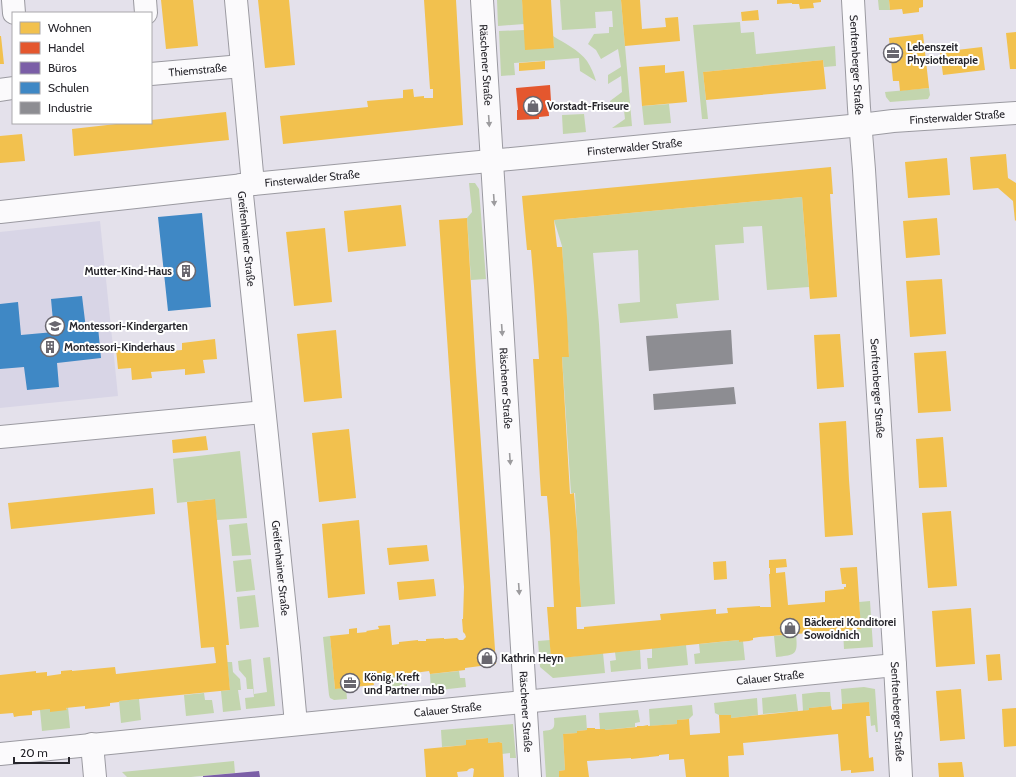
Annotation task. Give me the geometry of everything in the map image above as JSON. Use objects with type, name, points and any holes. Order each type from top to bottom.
[{"type":"street","points":[[13,0],[14,12]]},
{"type":"street","points":[[145,0],[146,12]]},
{"type":"street","name":"Finsterwalder Straße","points":[[236,0],[242,66],[247,184]]},
{"type":"street","name":"Räschener Straße","points":[[482,0],[530,777]]},
{"type":"street","name":"Senftenberger Straße","points":[[853,0],[901,777]]},
{"type":"street","name":"Thiemstraße","points":[[152,69],[242,66]]},
{"type":"street","points":[[0,90],[12,88]]},
{"type":"street","name":"Finsterwalder Straße","points":[[0,212],[247,184],[861,125],[893,120],[1016,113]]},
{"type":"street","name":"Greifenhainer Straße","points":[[247,184],[264,412],[296,724]]},
{"type":"street","points":[[0,437],[264,412]]},
{"type":"street","name":"Calauer Straße","points":[[0,754],[895,665]]},
{"type":"street","points":[[92,744],[95,777]]},
{"type":"shaded area","name":"Montessori-Kindergarten","points":[[100,221],[118,396],[0,408],[0,232]]},
{"type":"green space","points":[[497,0],[522,0],[524,24],[498,26]]},
{"type":"green space","points":[[560,0],[621,0],[632,126],[612,128],[625,119],[623,102],[611,110],[610,101],[622,92],[621,76],[608,84],[608,75],[621,67],[618,49],[601,59],[596,50],[588,44],[594,34],[609,33],[609,27],[613,27],[612,11],[595,12],[596,28],[562,30]]},
{"type":"green space","points":[[878,0],[889,0],[890,10],[879,10]]},
{"type":"green space","points":[[740,22],[741,33],[754,32],[756,54],[835,46],[836,66],[824,67],[823,60],[703,72],[708,119],[702,119],[693,25]]},
{"type":"green space","points":[[524,30],[554,48],[553,36],[576,50],[587,61],[596,81],[580,71],[579,58],[514,63],[515,75],[501,76],[499,31]]},
{"type":"green space","points":[[929,88],[930,95],[928,99],[890,102],[886,97],[885,92]]},
{"type":"green space","points":[[669,104],[671,123],[644,125],[642,106]]},
{"type":"green space","points":[[584,114],[586,132],[563,134],[562,115]]},
{"type":"green space","points":[[469,183],[475,183],[479,189],[486,279],[471,280],[467,218],[472,212]]},
{"type":"green space","points":[[802,197],[809,287],[767,290],[762,226],[743,227],[744,243],[715,245],[719,300],[676,304],[678,318],[620,323],[618,304],[640,302],[638,250],[593,253],[599,324],[615,604],[581,607],[575,493],[571,493],[562,357],[569,357],[562,246],[554,220]]},
{"type":"green space","points":[[240,451],[247,518],[217,520],[214,499],[177,503],[173,459]]},
{"type":"green space","points":[[247,523],[251,555],[232,556],[229,525]]},
{"type":"green space","points":[[251,559],[255,590],[236,592],[233,561]]},
{"type":"green space","points":[[255,595],[259,627],[240,629],[237,597]]},
{"type":"green space","points":[[870,601],[873,647],[844,649],[843,631],[861,629],[859,602]]},
{"type":"green space","points":[[796,634],[797,646],[794,653],[788,656],[776,657],[774,636]]},
{"type":"green space","points":[[330,636],[335,689],[346,687],[347,699],[334,700],[330,698],[329,695],[323,637]]},
{"type":"green space","points":[[550,640],[551,659],[603,653],[605,673],[553,678],[540,667],[538,641]]},
{"type":"green space","points":[[739,640],[739,642],[743,641],[745,660],[695,664],[694,654],[700,653],[699,644]]},
{"type":"green space","points":[[686,645],[688,665],[648,669],[647,658],[652,658],[652,648]]},
{"type":"green space","points":[[640,650],[641,669],[611,672],[610,661],[616,660],[615,652]]},
{"type":"green space","points":[[270,657],[275,706],[246,709],[245,698],[254,697],[253,689],[247,689],[246,678],[239,670],[238,661],[251,659],[254,694],[267,692],[263,658]]},
{"type":"green space","points":[[227,662],[232,662],[233,672],[240,679],[241,690],[238,690],[241,710],[223,712],[221,691],[230,690]]},
{"type":"green space","points":[[459,671],[460,678],[465,678],[466,687],[431,691],[430,674]]},
{"type":"green space","points":[[394,675],[394,677],[402,677],[402,685],[407,684],[407,687],[403,688],[404,693],[385,695],[383,676]]},
{"type":"green space","points":[[864,687],[875,689],[878,732],[876,732],[875,725],[871,726],[869,703],[842,704],[841,689]]},
{"type":"green space","points":[[830,692],[831,706],[809,708],[809,710],[803,711],[802,694]]},
{"type":"green space","points":[[204,693],[205,700],[212,700],[214,713],[186,716],[184,695]]},
{"type":"green space","points":[[796,694],[798,711],[763,714],[762,698]]},
{"type":"green space","points":[[757,698],[758,715],[731,718],[731,715],[719,715],[715,713],[714,703]]},
{"type":"green space","points":[[139,699],[141,720],[121,723],[119,701]]},
{"type":"green space","points":[[692,705],[693,715],[689,719],[677,720],[677,724],[650,726],[649,709]]},
{"type":"green space","points":[[68,707],[70,728],[42,731],[40,710],[67,710],[66,708]]},
{"type":"green space","points":[[638,710],[640,722],[635,723],[635,727],[605,730],[600,729],[599,713]]},
{"type":"green space","points":[[586,715],[587,730],[577,731],[577,733],[563,734],[565,770],[559,771],[559,777],[546,777],[543,731],[550,730],[554,727],[554,718]]},
{"type":"green space","points":[[513,724],[516,758],[510,758],[510,753],[502,754],[502,743],[488,743],[488,738],[466,740],[466,745],[442,747],[441,730]]},
{"type":"green space","points":[[234,761],[235,773],[191,777],[127,777],[122,772]]},
{"type":"building: Wohnen","points":[[161,0],[193,0],[198,46],[166,49]]},
{"type":"building: Wohnen","points":[[258,0],[289,0],[295,65],[265,68]]},
{"type":"building: Wohnen","points":[[424,0],[456,0],[463,125],[283,144],[280,116],[368,107],[367,101],[403,98],[403,90],[413,89],[414,97],[424,96],[424,98],[433,98],[433,89],[430,89]]},
{"type":"building: Wohnen","points":[[522,0],[551,0],[554,48],[525,50]]},
{"type":"building: Wohnen","points":[[621,0],[640,0],[642,29],[666,27],[665,18],[678,17],[680,41],[625,46]]},
{"type":"building: Wohnen","points":[[777,0],[821,0],[821,2],[813,3],[814,8],[800,9],[799,4],[777,4]]},
{"type":"building: Wohnen","points":[[889,0],[923,0],[923,7],[919,8],[919,12],[903,14],[902,9],[890,10]]},
{"type":"building: Wohnen","points":[[758,10],[759,20],[742,21],[741,12]]},
{"type":"building: Wohnen","points":[[1016,32],[1016,69],[1010,69],[1006,33]]},
{"type":"building: Wohnen","points":[[923,34],[929,88],[900,91],[899,81],[893,81],[889,38]]},
{"type":"building: Wohnen","points":[[1,36],[4,64],[0,64]]},
{"type":"building: Wohnen","points":[[982,47],[985,70],[943,75],[940,52]]},
{"type":"building: Wohnen","points":[[823,60],[826,89],[706,100],[703,72]]},
{"type":"building: Wohnen","points":[[545,61],[545,69],[519,71],[519,63]]},
{"type":"building: Wohnen","points":[[665,65],[665,73],[684,71],[687,102],[642,106],[639,67]]},
{"type":"building: Wohnen","points":[[226,112],[229,140],[74,156],[72,129],[116,124],[152,124],[152,120]]},
{"type":"building: Wohnen","points":[[22,134],[25,161],[0,163],[0,136]]},
{"type":"building: Wohnen","points":[[1006,154],[1008,178],[1016,183],[1015,221],[1013,201],[998,188],[973,190],[970,157]]},
{"type":"building: Wohnen","points":[[947,158],[950,195],[908,198],[905,162]]},
{"type":"building: Wohnen","points":[[831,167],[833,194],[830,194],[837,297],[810,299],[802,197],[554,220],[557,247],[562,247],[567,317],[569,357],[562,357],[570,494],[574,493],[577,531],[581,607],[576,607],[577,629],[584,629],[584,627],[661,620],[660,614],[716,609],[716,614],[728,613],[727,608],[760,606],[771,607],[769,560],[786,559],[787,567],[776,568],[776,573],[785,572],[788,605],[825,602],[825,591],[844,589],[844,587],[846,587],[846,584],[842,584],[840,568],[857,567],[861,629],[843,631],[841,634],[835,635],[833,631],[759,637],[753,638],[753,640],[749,641],[739,642],[739,640],[551,659],[547,607],[554,607],[550,533],[547,496],[541,496],[533,359],[539,359],[531,250],[527,250],[522,196]]},
{"type":"building: Wohnen","points":[[401,205],[406,246],[348,252],[344,211]]},
{"type":"building: Wohnen","points":[[467,218],[496,664],[465,668],[465,670],[430,674],[429,671],[406,674],[406,676],[383,676],[384,680],[373,681],[374,685],[335,689],[330,636],[349,634],[349,629],[357,628],[357,633],[379,629],[378,626],[390,625],[392,645],[399,644],[399,642],[418,640],[426,641],[426,639],[457,638],[459,640],[463,640],[466,637],[463,632],[462,619],[464,587],[439,220]]},
{"type":"building: Wohnen","points":[[937,218],[940,255],[906,258],[903,221]]},
{"type":"building: Wohnen","points":[[325,228],[332,302],[294,306],[286,232]]},
{"type":"building: Wohnen","points":[[942,279],[946,334],[910,337],[906,281]]},
{"type":"building: Wohnen","points":[[336,330],[342,398],[304,402],[297,334]]},
{"type":"building: Wohnen","points":[[840,334],[844,387],[817,389],[814,335]]},
{"type":"building: Wohnen","points":[[215,339],[217,359],[203,360],[205,373],[185,375],[185,369],[151,372],[152,378],[132,380],[131,368],[118,369],[116,349],[148,345],[149,353],[182,350],[182,343]]},
{"type":"building: Wohnen","points":[[946,351],[951,411],[918,413],[914,353]]},
{"type":"building: Wohnen","points":[[846,421],[853,535],[825,537],[819,423]]},
{"type":"building: Wohnen","points":[[349,429],[356,498],[319,502],[312,433]]},
{"type":"building: Wohnen","points":[[206,436],[208,450],[173,453],[172,440]]},
{"type":"building: Wohnen","points":[[943,437],[947,487],[919,488],[916,439]]},
{"type":"building: Wohnen","points":[[153,488],[155,514],[11,529],[8,503]]},
{"type":"building: Wohnen","points":[[215,499],[229,645],[226,645],[230,690],[119,701],[110,703],[110,706],[85,709],[85,706],[66,708],[67,710],[50,712],[50,709],[32,711],[32,715],[14,717],[13,713],[0,714],[0,675],[36,671],[36,673],[47,672],[47,676],[61,674],[61,671],[115,667],[116,674],[216,663],[214,647],[201,648],[187,502]]},
{"type":"building: Wohnen","points":[[951,511],[957,586],[928,588],[922,513]]},
{"type":"building: Wohnen","points":[[359,520],[365,594],[328,598],[322,524]]},
{"type":"building: Wohnen","points":[[427,545],[429,561],[389,565],[387,548]]},
{"type":"building: Wohnen","points":[[726,561],[727,579],[714,580],[713,562]]},
{"type":"building: Wohnen","points":[[434,579],[436,596],[399,600],[397,582]]},
{"type":"building: Wohnen","points":[[971,608],[975,664],[936,667],[932,611]]},
{"type":"building: Wohnen","points":[[1000,654],[1002,680],[988,681],[986,655]]},
{"type":"building: Wohnen","points":[[961,689],[965,739],[940,741],[936,691]]},
{"type":"building: Wohnen","points":[[869,702],[870,716],[866,716],[869,758],[873,757],[874,771],[851,773],[851,770],[841,771],[838,734],[743,743],[744,755],[728,756],[729,777],[686,777],[684,759],[669,760],[669,754],[631,759],[587,761],[589,777],[559,777],[559,771],[565,770],[563,734],[577,733],[577,731],[587,730],[587,728],[605,730],[648,725],[677,724],[677,720],[689,719],[690,735],[720,733],[719,715],[731,715],[731,718],[809,710],[809,708],[831,706],[832,710],[842,709],[842,704]]},
{"type":"building: Wohnen","points":[[1016,708],[1016,746],[1004,747],[1002,709]]},
{"type":"building: Wohnen","points":[[488,738],[488,743],[502,743],[504,777],[473,777],[474,769],[472,768],[467,771],[457,772],[458,777],[426,777],[424,749],[466,745],[466,740]]},
{"type":"building: Wohnen","points":[[962,762],[964,777],[939,777],[938,763]]},
{"type":"building: Handel","name":"Vorstadt-Friseure","points":[[550,85],[551,101],[548,102],[549,116],[539,117],[539,119],[517,120],[518,110],[516,88]]},
{"type":"building: Büros","points":[[259,771],[260,777],[203,777],[203,776]]},
{"type":"building: Schulen","name":"Mutter-Kind-Haus","points":[[202,213],[211,307],[168,311],[158,217]]},
{"type":"building: Schulen","name":"Montessori-Kinderhaus","points":[[82,296],[86,329],[98,327],[101,358],[57,363],[59,387],[27,390],[24,367],[0,369],[0,304],[18,302],[21,335],[54,332],[51,299]]},
{"type":"building: Industrie","points":[[731,330],[733,364],[649,371],[646,336]]},
{"type":"building: Industrie","points":[[734,387],[736,404],[654,410],[653,394]]},
{"type":"place","name":"Lebenszeit Physiotherapie","points":[[893,53]]},
{"type":"place","name":"Vorstadt-Friseure","points":[[533,106]]},
{"type":"place","name":"Mutter-Kind-Haus","points":[[186,271]]},
{"type":"place","name":"Montessori-Kindergarten","points":[[55,326]]},
{"type":"place","name":"Montessori-Kinderhaus","points":[[50,347]]},
{"type":"place","name":"Bäckerei Konditorei Sowoidnich","points":[[790,628]]},
{"type":"place","name":"Kathrin Heyn","points":[[487,658]]},
{"type":"place","name":"König, Kreft und Partner mbB","points":[[350,683]]}]
